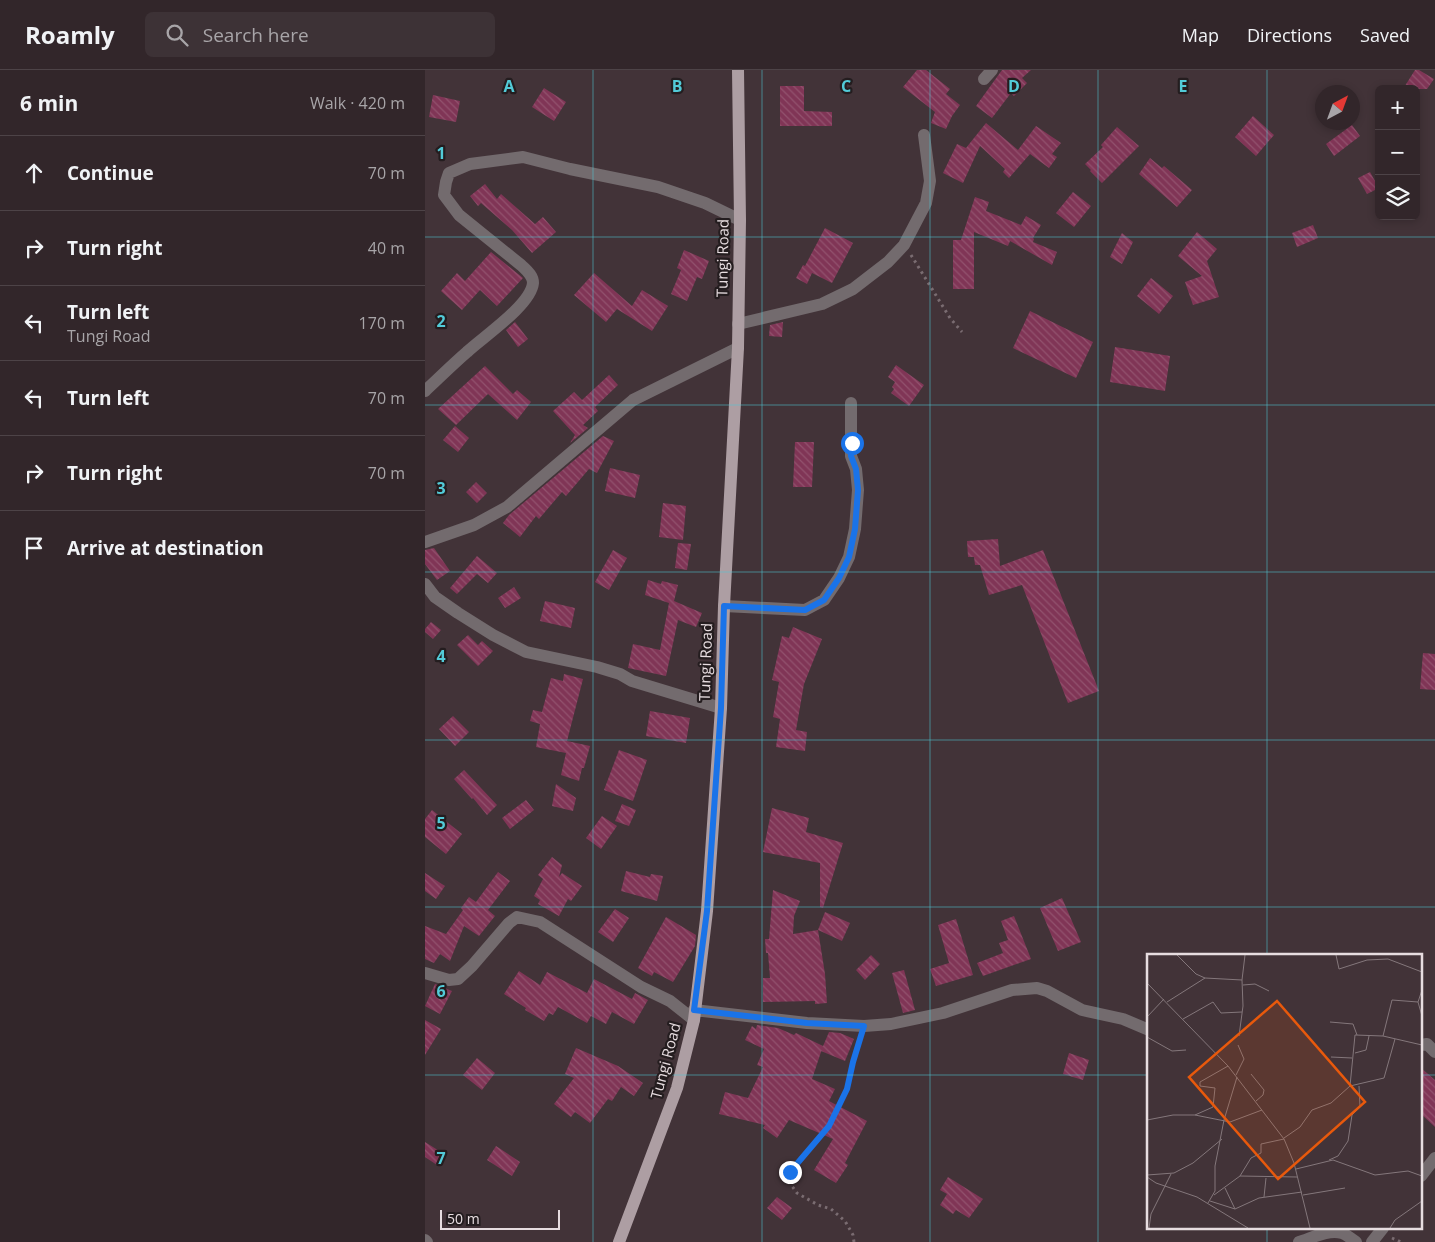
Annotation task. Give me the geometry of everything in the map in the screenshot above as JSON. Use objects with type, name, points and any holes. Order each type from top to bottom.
[{"type":"main road","name":"Tungi Road","points":[[619,1242],[677,1088],[694,1015],[707,911],[721,708],[724,606],[738,348],[740,220],[738,70]]},
{"type":"street","points":[[738,324],[822,304],[853,289],[888,262],[903,245],[926,203],[930,181],[924,135]]},
{"type":"street","points":[[425,391],[468,351],[514,314],[531,290],[533,281],[530,274],[521,264],[459,214],[444,195],[449,173],[471,164],[523,157],[570,169],[658,187],[705,203],[740,220]]},
{"type":"street","points":[[425,542],[474,525],[507,507],[633,400],[738,348]]},
{"type":"street","points":[[724,606],[805,610],[824,600],[839,578],[849,557],[855,529],[858,490],[856,469],[851,456],[851,403]]},
{"type":"street","points":[[425,584],[435,596],[458,613],[493,635],[526,652],[597,667],[620,674],[631,681],[721,708]]},
{"type":"street","points":[[425,973],[449,980],[458,979],[472,966],[509,923],[517,918],[540,922],[641,987],[694,1015],[864,1026],[891,1024],[943,1013],[1012,990],[1037,988],[1047,991],[1082,1010],[1123,1019],[1147,1029]]},
{"type":"street","points":[[1423,1173],[1435,1158]]},
{"type":"street","points":[[1372,1242],[1381,1230]]},
{"type":"street","points":[[1299,1242],[1332,1232],[1343,1234],[1356,1242]]},
{"type":"path","points":[[903,245],[961,332]]},
{"type":"path","points":[[854,1242],[853,1235],[845,1221],[831,1209],[797,1194],[789,1182],[790,1172],[829,1126],[847,1089],[864,1026]]},
{"type":"building","points":[[917,70],[926,70],[950,89],[946,94],[960,105],[946,129],[931,123],[935,112],[903,87]]},
{"type":"building","points":[[1002,70],[1031,70],[1022,78],[1027,83],[1014,96],[1011,93],[992,118],[976,106]]},
{"type":"building","points":[[1415,70],[1419,70],[1434,79],[1427,89],[1420,89],[1420,85],[1406,85]]},
{"type":"building","points":[[780,86],[804,86],[804,111],[832,112],[832,126],[780,126]]},
{"type":"building","points":[[544,88],[566,102],[554,121],[532,107]]},
{"type":"building","points":[[433,95],[460,101],[456,122],[429,117]]},
{"type":"building","points":[[1253,116],[1274,135],[1256,156],[1235,137]]},
{"type":"building","points":[[986,123],[1018,150],[1036,126],[1061,143],[1052,154],[1057,157],[1049,168],[1030,154],[1009,178],[1003,172],[1005,169],[980,146],[963,183],[943,173],[957,144],[966,148]]},
{"type":"building","points":[[1117,127],[1139,146],[1102,183],[1085,164],[1103,147],[1101,145]]},
{"type":"building","points":[[1345,130],[1356,130],[1360,136],[1334,156],[1326,144]]},
{"type":"building","points":[[1150,158],[1162,168],[1164,166],[1192,190],[1177,207],[1139,174]]},
{"type":"building","points":[[1370,172],[1375,181],[1375,190],[1367,194],[1358,178]]},
{"type":"building","points":[[485,184],[497,199],[501,194],[535,224],[543,217],[556,232],[532,253],[512,230],[481,203],[478,206],[470,196]]},
{"type":"building","points":[[1073,192],[1091,206],[1074,227],[1056,213]]},
{"type":"building","points":[[975,197],[989,202],[986,211],[1021,225],[1026,216],[1041,225],[1033,238],[1033,242],[1057,252],[1052,265],[1010,241],[1008,246],[974,232],[974,289],[953,289],[953,240],[961,240]]},
{"type":"building","points":[[1313,225],[1318,238],[1297,247],[1292,233]]},
{"type":"building","points":[[825,228],[853,243],[832,283],[812,273],[807,284],[796,278],[803,265],[805,266]]},
{"type":"building","points":[[1197,232],[1217,249],[1207,261],[1219,297],[1193,305],[1185,282],[1202,276],[1178,256]]},
{"type":"building","points":[[1122,233],[1133,242],[1122,264],[1110,257]]},
{"type":"building","points":[[684,250],[709,261],[702,279],[697,277],[687,301],[671,294],[681,270],[677,268]]},
{"type":"building","points":[[491,252],[523,278],[497,306],[480,290],[462,310],[441,291],[457,273],[465,281]]},
{"type":"building","points":[[594,273],[632,306],[642,290],[668,306],[652,331],[617,309],[606,322],[574,295]]},
{"type":"building","points":[[1151,278],[1173,296],[1159,314],[1137,296]]},
{"type":"building","points":[[1030,311],[1093,342],[1076,378],[1013,348]]},
{"type":"building","points":[[515,322],[528,339],[518,347],[506,330]]},
{"type":"building","points":[[783,322],[782,337],[769,336],[770,325]]},
{"type":"building","points":[[1115,347],[1170,356],[1165,391],[1110,382]]},
{"type":"building","points":[[896,365],[924,385],[909,406],[891,393],[895,382],[888,377]]},
{"type":"building","points":[[485,366],[513,394],[517,390],[531,402],[517,420],[488,394],[456,425],[438,409]]},
{"type":"building","points":[[609,375],[618,385],[595,407],[598,411],[583,425],[588,428],[570,443],[575,435],[553,411],[574,392],[582,400]]},
{"type":"building","points":[[455,426],[469,438],[458,452],[443,440]]},
{"type":"building","points":[[603,436],[614,441],[597,473],[589,469],[566,496],[562,492],[539,519],[536,516],[520,537],[503,523],[509,515]]},
{"type":"building","points":[[795,442],[814,442],[812,487],[793,487]]},
{"type":"building","points":[[610,468],[640,475],[635,498],[605,491]]},
{"type":"building","points":[[476,482],[487,493],[477,503],[466,492]]},
{"type":"building","points":[[663,503],[686,506],[683,540],[659,537]]},
{"type":"building","points":[[998,539],[1000,566],[1043,550],[1099,691],[1068,703],[1022,585],[989,595],[980,565],[975,565],[974,557],[968,557],[967,541]]},
{"type":"building","points":[[678,543],[691,544],[687,570],[675,568]]},
{"type":"building","points":[[434,548],[450,571],[437,580],[425,564],[425,550]]},
{"type":"building","points":[[613,550],[627,558],[609,590],[595,582]]},
{"type":"building","points":[[477,556],[497,573],[488,583],[477,574],[457,594],[450,588]]},
{"type":"building","points":[[648,580],[661,584],[662,581],[678,585],[674,601],[702,613],[696,627],[678,620],[666,676],[628,668],[633,644],[660,650],[669,603],[645,595]]},
{"type":"building","points":[[514,587],[521,598],[505,608],[498,598]]},
{"type":"building","points":[[545,601],[575,608],[571,628],[540,621]]},
{"type":"building","points":[[431,622],[441,630],[433,639],[425,632],[425,629]]},
{"type":"building","points":[[793,627],[822,639],[804,684],[796,730],[807,732],[805,751],[776,747],[780,719],[773,717],[779,682],[772,680],[782,636],[789,638]]},
{"type":"building","points":[[468,635],[478,645],[482,641],[493,651],[478,666],[457,645]]},
{"type":"building","points":[[1423,653],[1435,654],[1435,690],[1420,689]]},
{"type":"building","points":[[564,674],[583,679],[567,741],[590,746],[579,781],[561,775],[566,753],[536,747],[540,724],[530,721],[533,710],[542,712],[551,678],[563,681]]},
{"type":"building","points":[[650,711],[690,718],[686,743],[646,736]]},
{"type":"building","points":[[453,716],[469,732],[455,746],[439,729]]},
{"type":"building","points":[[619,750],[647,760],[633,801],[604,790]]},
{"type":"building","points":[[464,770],[497,805],[487,815],[454,779]]},
{"type":"building","points":[[556,784],[576,798],[573,811],[552,806]]},
{"type":"building","points":[[526,800],[534,810],[510,829],[502,818]]},
{"type":"building","points":[[622,804],[636,810],[629,826],[615,821]]},
{"type":"building","points":[[772,808],[809,818],[806,832],[843,843],[823,908],[820,907],[820,863],[763,852]]},
{"type":"building","points":[[432,810],[462,834],[446,854],[425,837],[425,819]]},
{"type":"building","points":[[602,816],[617,826],[601,849],[586,838]]},
{"type":"building","points":[[552,857],[562,865],[559,877],[562,873],[582,886],[571,901],[568,899],[559,916],[538,904],[540,900],[534,896],[543,879],[538,875]]},
{"type":"building","points":[[626,871],[650,877],[651,874],[663,876],[657,901],[621,891]]},
{"type":"building","points":[[498,872],[510,881],[488,910],[495,916],[479,936],[464,926],[450,961],[440,954],[434,963],[425,959],[425,926],[446,934],[463,910],[461,908],[469,897],[476,902]]},
{"type":"building","points":[[425,873],[445,886],[436,899],[425,891]]},
{"type":"building","points":[[773,890],[800,901],[794,916],[793,934],[818,930],[825,974],[827,1003],[815,1004],[815,1001],[763,1002],[763,978],[770,978],[765,939],[769,939]]},
{"type":"building","points":[[1062,898],[1081,942],[1058,951],[1040,908]]},
{"type":"building","points":[[615,909],[629,918],[613,942],[598,932]]},
{"type":"building","points":[[825,912],[850,923],[842,941],[818,930]]},
{"type":"building","points":[[1014,916],[1031,959],[983,976],[977,963],[1003,953],[999,943],[1008,940],[1001,921]]},
{"type":"building","points":[[666,917],[696,935],[695,946],[673,982],[654,972],[652,976],[638,968]]},
{"type":"building","points":[[956,919],[973,975],[936,986],[930,969],[949,963],[938,925]]},
{"type":"building","points":[[871,955],[880,964],[865,980],[856,970]]},
{"type":"building","points":[[904,970],[915,1010],[903,1013],[892,973]]},
{"type":"building","points":[[519,971],[540,985],[547,972],[587,993],[594,979],[632,999],[635,993],[648,1000],[634,1024],[612,1012],[606,1024],[591,1016],[587,1023],[558,1007],[553,1015],[549,1013],[544,1021],[525,1010],[526,1008],[504,994]]},
{"type":"building","points":[[435,984],[452,991],[440,1014],[425,1006]]},
{"type":"building","points":[[425,1020],[441,1029],[425,1055]]},
{"type":"building","points":[[757,1025],[778,1028],[794,1035],[796,1033],[823,1046],[812,1079],[835,1089],[829,1101],[867,1121],[845,1163],[848,1165],[836,1183],[814,1170],[833,1139],[789,1120],[777,1138],[763,1128],[765,1125],[719,1114],[725,1092],[748,1098],[763,1067],[757,1065],[764,1049],[745,1040],[752,1026],[756,1029]]},
{"type":"building","points":[[829,1032],[840,1033],[854,1039],[845,1061],[821,1051]]},
{"type":"building","points":[[576,1048],[618,1066],[643,1083],[634,1096],[621,1087],[612,1101],[608,1099],[590,1123],[575,1112],[571,1117],[554,1104],[574,1078],[565,1074]]},
{"type":"building","points":[[1069,1053],[1089,1060],[1083,1080],[1063,1074]]},
{"type":"building","points":[[477,1058],[495,1073],[482,1090],[463,1075]]},
{"type":"building","points":[[1423,1070],[1435,1080],[1435,1127],[1423,1116]]},
{"type":"building","points":[[425,1142],[444,1154],[437,1165],[425,1157]]},
{"type":"building","points":[[496,1146],[520,1162],[512,1176],[487,1160]]},
{"type":"building","points":[[948,1177],[983,1199],[969,1218],[956,1210],[953,1214],[940,1205],[947,1194],[940,1190]]},
{"type":"building","points":[[777,1197],[792,1208],[782,1220],[767,1208]]},
{"type":"route","points":[[790,1172],[829,1126],[847,1089],[864,1026],[807,1023],[694,1010],[707,911],[721,708],[724,606],[805,610],[824,600],[839,578],[849,557],[855,529],[858,490],[856,469],[851,456],[852,443]]}]
